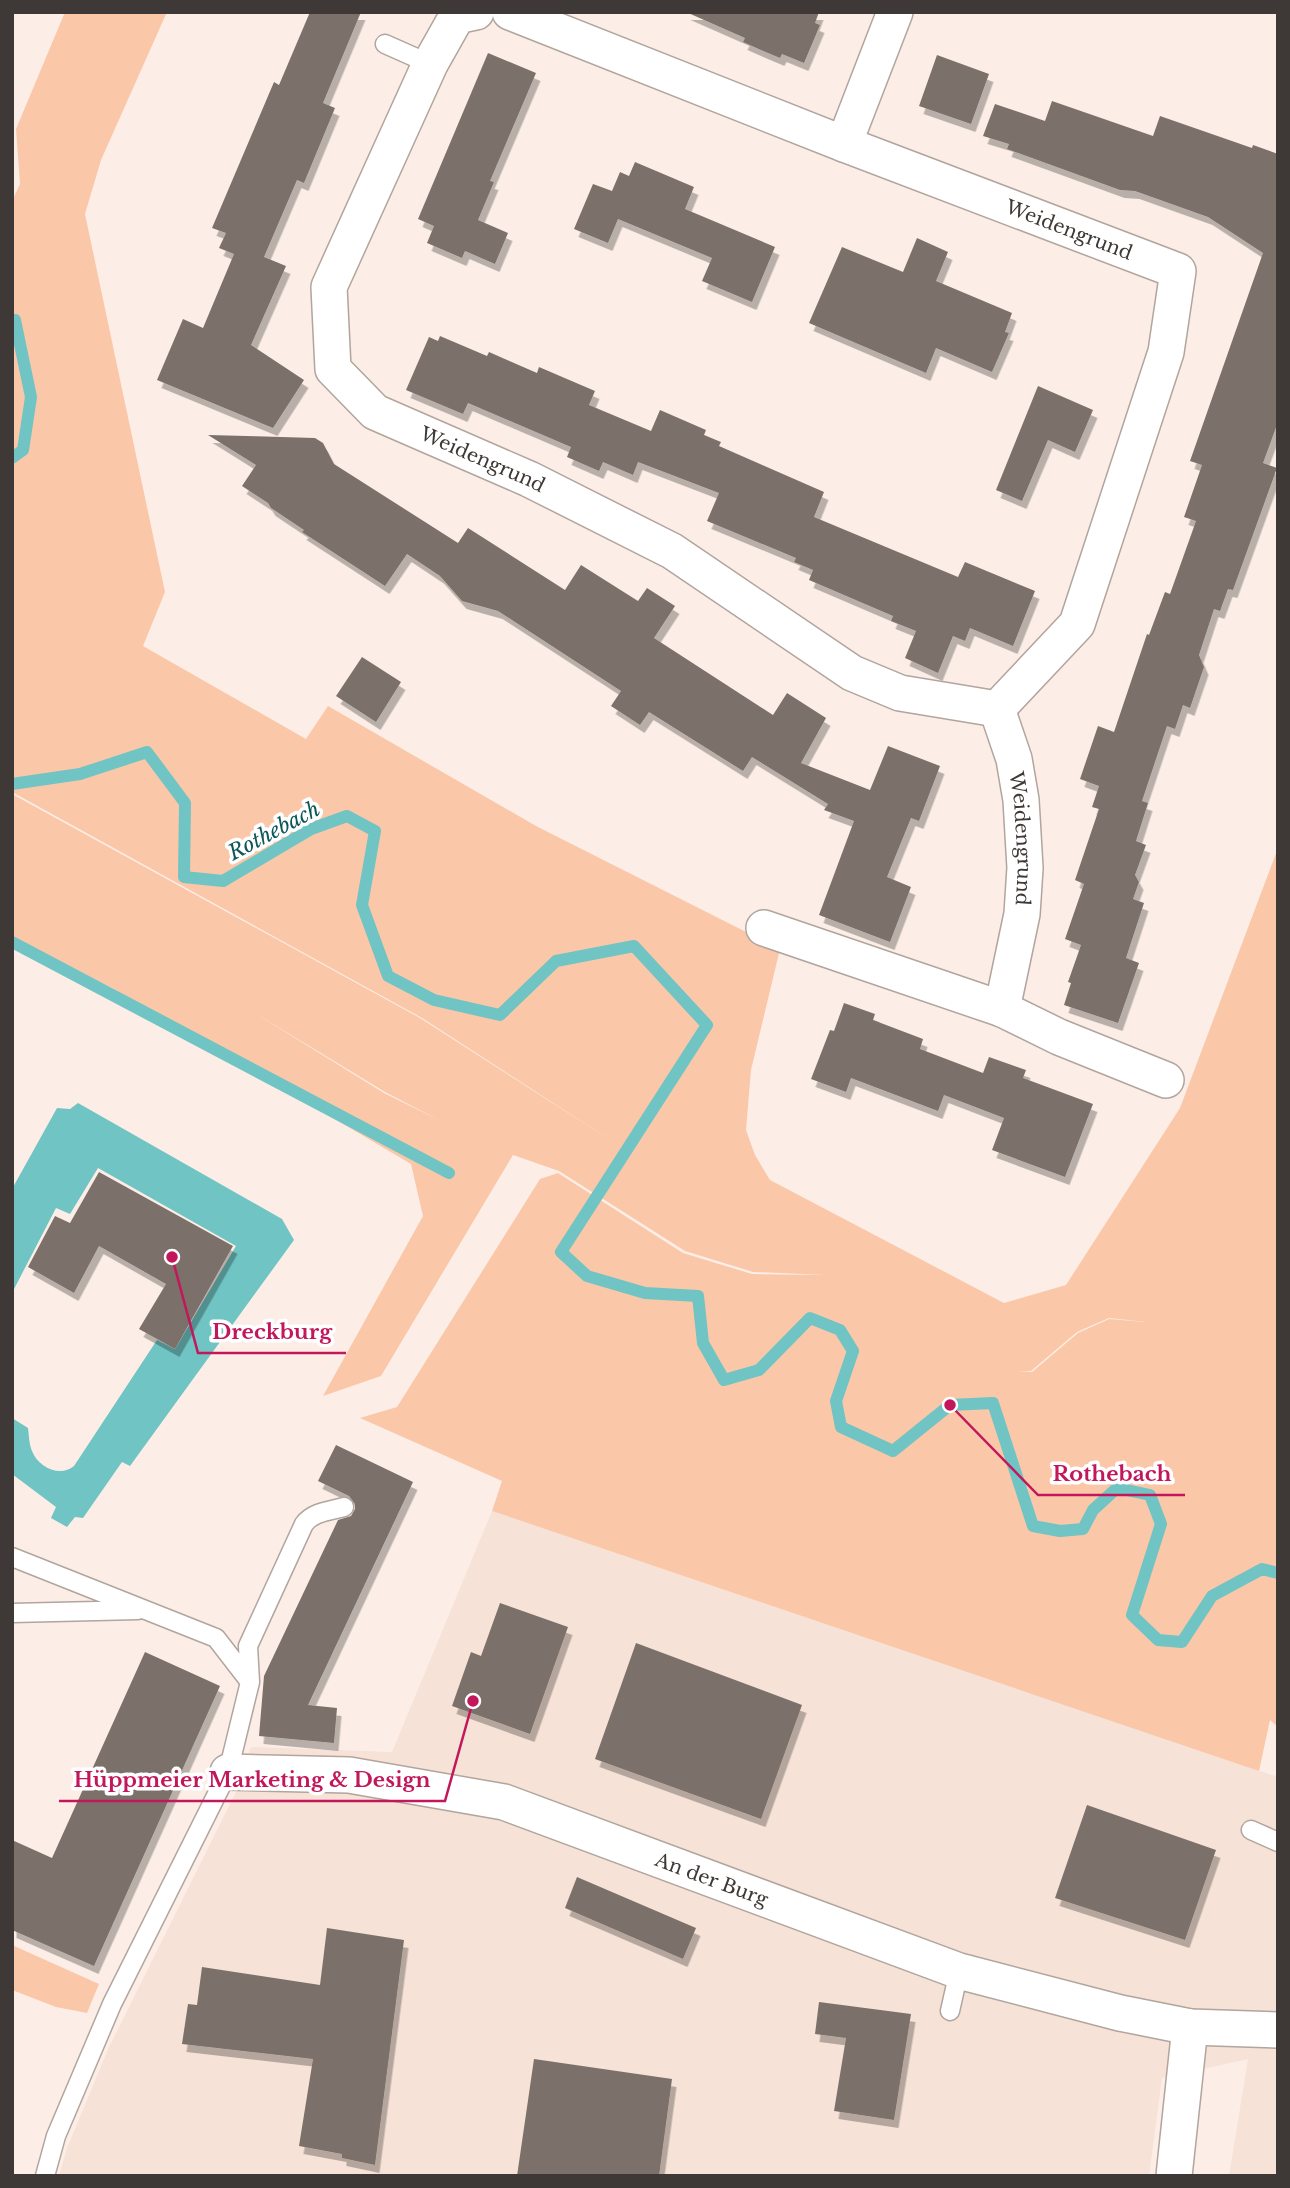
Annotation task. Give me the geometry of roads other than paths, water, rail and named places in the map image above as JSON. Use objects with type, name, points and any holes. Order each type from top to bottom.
[{"type":"street","name":"Weidengrund","points":[[476,12],[457,16],[430,64],[328,287],[334,369],[375,412],[529,479],[672,551],[852,673],[900,693],[997,709]]},
{"type":"street","name":"Weidengrund","points":[[510,12],[844,144],[1178,271],[1166,352],[1077,624],[997,709]]},
{"type":"street","points":[[844,144],[895,12]]},
{"type":"street","name":"Weidengrund","points":[[997,709],[1014,759],[1021,800],[1025,868],[1022,914],[1002,1009]]},
{"type":"street","points":[[764,928],[1002,1009],[1059,1037],[1166,1080]]},
{"type":"street","name":"An der Burg","points":[[228,1772],[349,1775],[504,1802],[959,1971],[1120,2013],[1190,2027],[1278,2030]]},
{"type":"street","points":[[1174,2176],[1190,2027]]},
{"type":"lane","points":[[385,44],[430,64]]},
{"type":"lane","points":[[45,2176],[56,2136],[108,2014],[228,1772],[250,1682],[248,1646],[308,1518],[344,1507]]},
{"type":"lane","points":[[12,1557],[216,1638],[250,1682]]},
{"type":"lane","points":[[12,1613],[148,1610]]},
{"type":"lane","points":[[1251,1830],[1278,1842]]},
{"type":"lane","points":[[950,2011],[959,1971]]},
{"type":"water","points":[[78,1103],[282,1219],[294,1240],[130,1466],[122,1462],[83,1518],[75,1517],[67,1527],[51,1518],[56,1507],[12,1474],[12,1418],[28,1428],[32,1451],[44,1466],[62,1471],[74,1466],[157,1340],[175,1349],[236,1246],[98,1168],[70,1214],[56,1208],[12,1293],[12,1189],[57,1108],[70,1109]]},
{"type":"waterway","name":"Rothebach","points":[[12,320],[15,320],[31,397],[23,450],[12,458]]},
{"type":"waterway","name":"Rothebach","points":[[12,784],[80,774],[147,752],[185,803],[184,877],[223,881],[311,829],[347,816],[375,831],[362,905],[388,976],[434,1000],[500,1015],[556,961],[634,946],[707,1025],[561,1252],[587,1276],[645,1293],[698,1296],[703,1343],[724,1380],[759,1370],[810,1318],[840,1330],[853,1351],[836,1401],[841,1427],[893,1451],[950,1405],[993,1403],[1033,1526],[1060,1531],[1083,1529],[1093,1510],[1117,1488],[1150,1495],[1161,1524],[1132,1615],[1158,1640],[1182,1642],[1212,1596],[1262,1569],[1278,1573]]},
{"type":"waterway","points":[[12,942],[449,1173]]},
{"type":"place","name":"Dreckburg","points":[[172,1257]]},
{"type":"place","name":"Rothebach","points":[[950,1405]]},
{"type":"place","name":"Hüppmeier Marketing & Design","points":[[473,1701]]}]
